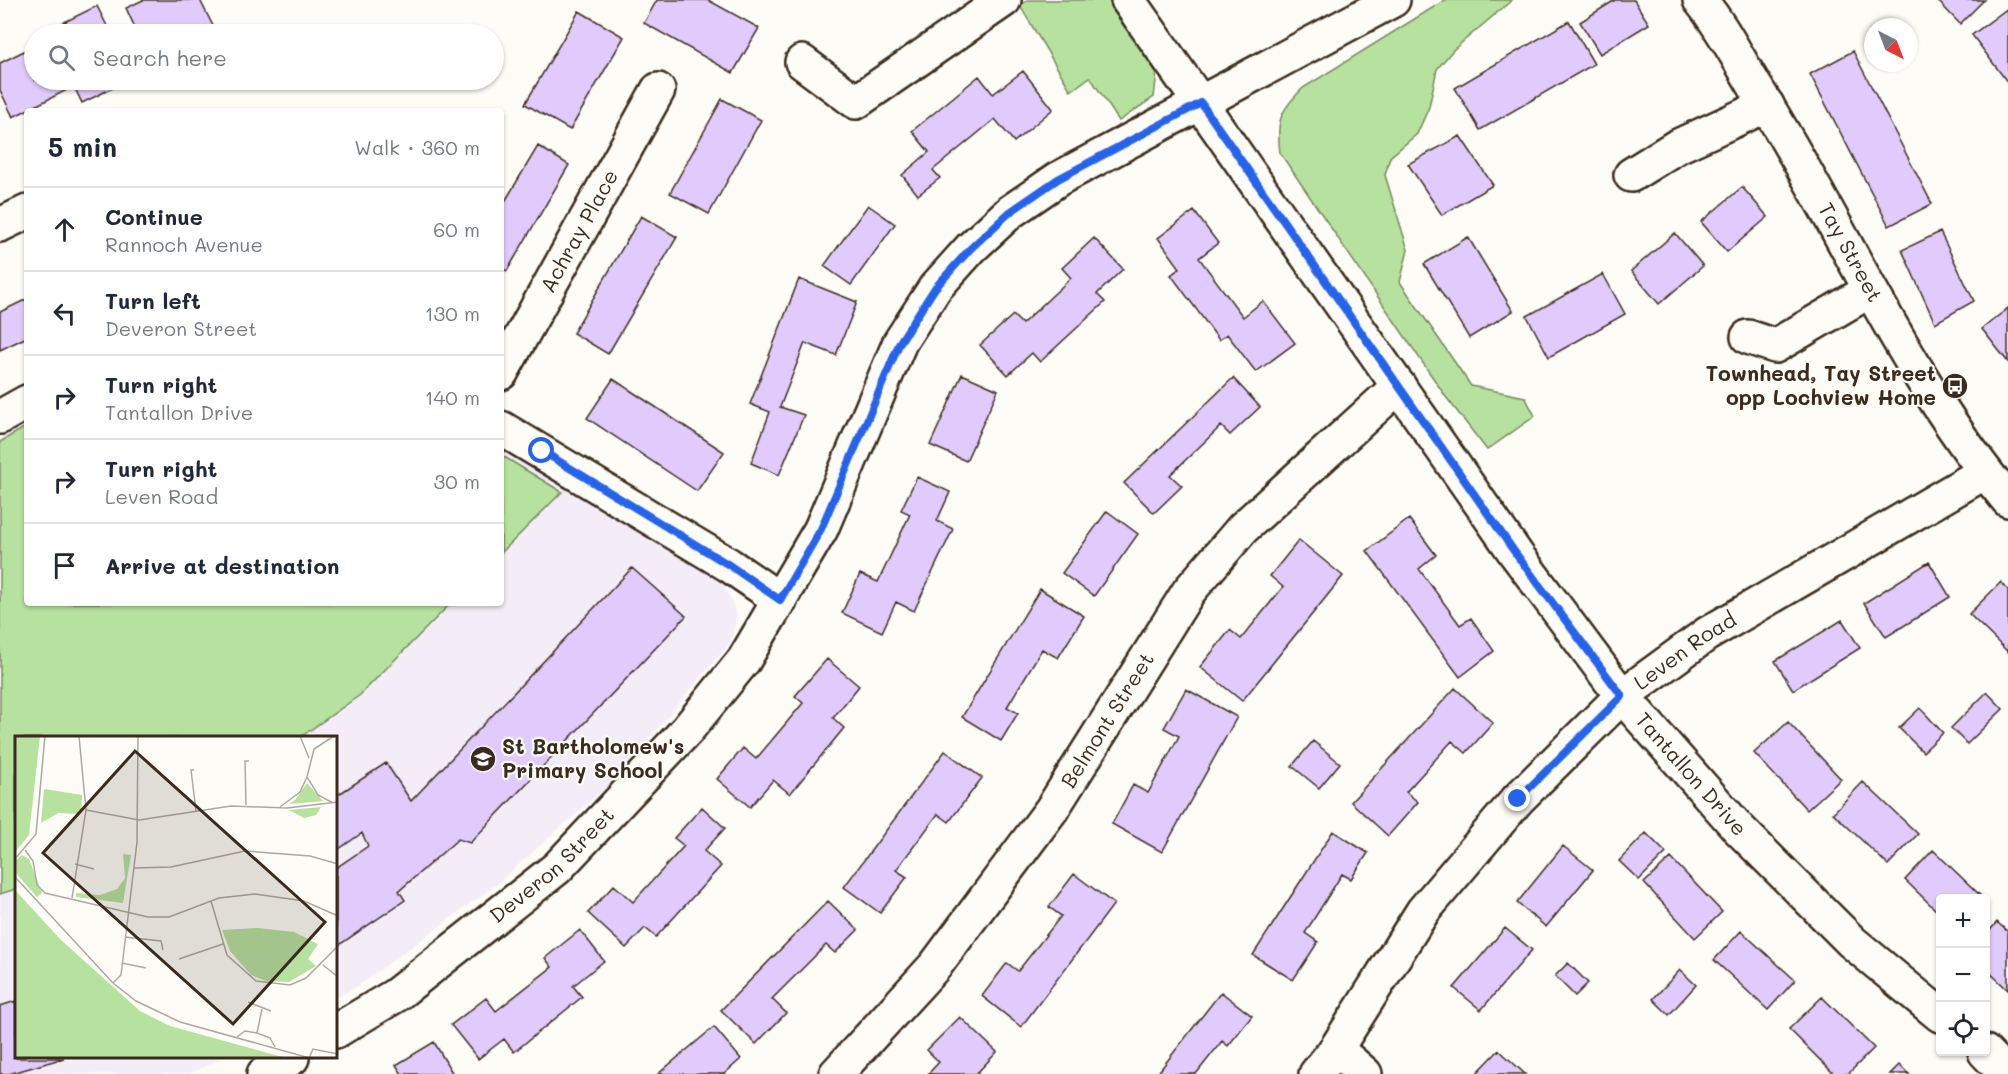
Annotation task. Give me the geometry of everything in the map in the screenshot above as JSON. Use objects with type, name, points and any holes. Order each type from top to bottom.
[{"type":"street","points":[[802,62],[856,102],[1004,0]]},
{"type":"street","name":"Tantallon Drive","points":[[1128,0],[1516,554],[1622,696],[1755,846],[1852,942],[1936,1011]]},
{"type":"street","name":"Deveron Street","points":[[338,1030],[396,995],[556,868],[687,730],[744,660],[821,529],[900,342],[935,288],[971,248],[1020,206],[1058,179],[1394,0]]},
{"type":"street","name":"Tay Street","points":[[1700,0],[1792,146],[1899,343],[1985,472],[2008,500]]},
{"type":"street","name":"Achray Place","points":[[504,368],[658,90]]},
{"type":"street","points":[[1630,175],[1676,147],[1767,105]]},
{"type":"street","points":[[0,225],[24,213]]},
{"type":"street","points":[[1748,337],[1775,346],[1869,291]]},
{"type":"street","name":"Belmont Street","points":[[836,1074],[935,966],[1052,809],[1189,591],[1244,528],[1399,387]]},
{"type":"street","points":[[0,417],[24,404]]},
{"type":"street","points":[[504,430],[729,565],[780,600]]},
{"type":"street","name":"Leven Road","points":[[1326,1061],[1423,910],[1518,799],[1622,696],[1707,634],[1985,472]]},
{"type":"street","points":[[1989,1056],[2006,1074]]},
{"type":"street","points":[[264,1074],[290,1059]]},
{"type":"street","points":[[1326,1061],[1365,1074]]},
{"type":"shaded area","name":"St Bartholomew's Primary School","points":[[24,424],[24,606],[504,606],[504,448],[709,571],[725,587],[737,615],[731,642],[613,781],[496,885],[358,986],[338,997],[338,736],[15,736],[15,1059],[221,1059],[188,1074],[0,1074],[0,439]]},
{"type":"green space","points":[[1027,0],[1112,0],[1154,57],[1157,72],[1154,97],[1119,121],[1090,77],[1071,91],[1020,6]]},
{"type":"green space","points":[[1445,0],[1512,0],[1453,50],[1437,69],[1429,107],[1417,134],[1390,157],[1385,175],[1408,250],[1400,282],[1471,386],[1525,397],[1535,416],[1487,450],[1446,397],[1280,153],[1279,124],[1281,117],[1289,103],[1303,88]]},
{"type":"green space","points":[[24,428],[24,606],[448,606],[360,695],[302,736],[15,736],[15,889],[0,894],[0,442]]},
{"type":"green space","points":[[504,457],[562,492],[504,550]]},
{"type":"building","points":[[143,0],[200,0],[212,24],[133,24],[126,8]]},
{"type":"building","points":[[657,0],[708,0],[759,28],[733,73],[644,23]]},
{"type":"building","points":[[1615,0],[1634,0],[1649,24],[1600,54],[1580,22]]},
{"type":"building","points":[[1937,0],[1984,0],[1960,24]]},
{"type":"building","points":[[97,6],[106,24],[60,24]]},
{"type":"building","points":[[2008,8],[2008,83],[1972,35]]},
{"type":"building","points":[[579,11],[624,37],[570,130],[525,104]]},
{"type":"building","points":[[1569,21],[1594,64],[1480,130],[1455,88]]},
{"type":"building","points":[[24,51],[24,90],[67,90],[31,108],[24,108],[24,112],[13,117],[0,90],[0,63]]},
{"type":"building","points":[[1853,51],[1932,204],[1889,226],[1810,74]]},
{"type":"building","points":[[1023,71],[1053,109],[1014,142],[995,119],[933,170],[940,178],[918,195],[902,175],[929,152],[912,131],[979,76],[993,94]]},
{"type":"building","points":[[76,90],[109,90],[82,103]]},
{"type":"building","points":[[722,99],[761,120],[709,214],[670,193]]},
{"type":"building","points":[[1460,136],[1493,185],[1442,215],[1408,164]]},
{"type":"building","points":[[538,146],[569,165],[507,271],[504,270],[504,203]]},
{"type":"building","points":[[1742,187],[1768,217],[1727,252],[1701,222]]},
{"type":"building","points":[[868,205],[895,224],[851,285],[824,266]]},
{"type":"building","points":[[1194,211],[1218,243],[1199,258],[1243,317],[1263,301],[1295,343],[1256,372],[1227,334],[1219,340],[1171,275],[1180,268],[1158,238]]},
{"type":"building","points":[[641,216],[677,237],[608,354],[573,333]]},
{"type":"building","points":[[1940,232],[1974,301],[1935,323],[1902,250]]},
{"type":"building","points":[[1675,233],[1703,266],[1659,304],[1631,271]]},
{"type":"building","points":[[1468,237],[1513,311],[1469,338],[1424,264]]},
{"type":"building","points":[[1094,238],[1123,269],[1097,294],[1105,302],[1040,362],[1032,353],[1008,375],[980,345],[1013,315],[1022,324],[1071,278],[1062,268]]},
{"type":"building","points":[[1603,274],[1625,314],[1549,357],[1527,316]]},
{"type":"building","points":[[799,279],[857,302],[836,355],[805,343],[780,407],[804,415],[779,475],[751,463],[770,412],[750,404]]},
{"type":"building","points":[[24,300],[24,338],[0,350],[0,312]]},
{"type":"building","points":[[2008,308],[2008,362],[1982,329]]},
{"type":"building","points":[[962,374],[998,390],[966,461],[930,445]]},
{"type":"building","points":[[1233,378],[1260,407],[1230,435],[1221,426],[1170,475],[1182,486],[1154,513],[1124,483]]},
{"type":"building","points":[[613,379],[724,452],[697,491],[587,418]]},
{"type":"building","points":[[917,477],[950,492],[937,521],[953,529],[914,611],[896,602],[882,632],[842,613],[860,574],[878,582],[910,514],[901,510]]},
{"type":"building","points":[[1107,511],[1138,534],[1094,596],[1062,573]]},
{"type":"building","points":[[1409,519],[1436,555],[1419,569],[1460,625],[1471,618],[1494,651],[1460,677],[1367,551]]},
{"type":"building","points":[[1299,540],[1343,576],[1242,701],[1200,667],[1230,630],[1241,639],[1283,587],[1270,576]]},
{"type":"building","points":[[1929,562],[1950,597],[1886,637],[1864,603]]},
{"type":"building","points":[[632,568],[686,616],[470,843],[458,839],[399,891],[405,900],[338,946],[338,867],[368,846],[362,833],[338,850],[338,795],[386,763],[411,801]]},
{"type":"building","points":[[2001,582],[2008,590],[2008,652],[1969,614]]},
{"type":"building","points":[[1040,589],[1084,616],[1058,658],[1042,649],[1007,707],[1018,713],[1001,741],[962,717]]},
{"type":"building","points":[[1842,620],[1860,648],[1793,690],[1775,661]]},
{"type":"building","points":[[827,659],[859,686],[833,718],[844,728],[790,794],[773,780],[750,807],[717,779],[743,748],[756,759],[803,703],[795,696]]},
{"type":"building","points":[[1455,688],[1493,723],[1466,753],[1452,741],[1406,792],[1418,802],[1388,836],[1351,802]]},
{"type":"building","points":[[1186,689],[1237,717],[1162,852],[1112,824],[1133,785],[1148,793],[1179,736],[1164,728]]},
{"type":"building","points":[[1987,692],[2003,709],[1967,744],[1951,728]]},
{"type":"building","points":[[1920,708],[1943,733],[1923,752],[1899,728]]},
{"type":"building","points":[[1788,722],[1841,779],[1807,810],[1754,753]]},
{"type":"building","points":[[1313,741],[1340,763],[1319,788],[1292,766]]},
{"type":"building","points":[[945,751],[982,778],[949,822],[938,814],[896,870],[907,877],[880,913],[844,887]]},
{"type":"building","points":[[1863,782],[1918,834],[1888,865],[1833,813]]},
{"type":"building","points":[[702,807],[725,828],[704,851],[721,866],[656,937],[645,928],[626,948],[588,913],[614,885],[633,902],[684,846],[674,838]]},
{"type":"building","points":[[1333,831],[1368,853],[1351,879],[1342,874],[1305,933],[1318,942],[1293,980],[1253,955]]},
{"type":"building","points":[[1646,833],[1666,853],[1639,880],[1619,861]]},
{"type":"building","points":[[1563,846],[1593,870],[1546,927],[1517,903]]},
{"type":"building","points":[[1933,850],[1979,894],[1936,894],[1936,910],[1905,880]]},
{"type":"building","points":[[1671,858],[1722,912],[1695,938],[1644,883]]},
{"type":"building","points":[[1074,874],[1114,904],[1021,1027],[982,996],[1007,963],[1018,971],[1061,916],[1049,907]]},
{"type":"building","points":[[828,901],[858,930],[835,953],[826,945],[772,999],[786,1013],[756,1044],[721,1010]]},
{"type":"building","points":[[1997,922],[2008,932],[2008,990],[1990,973],[1990,930]]},
{"type":"building","points":[[1505,928],[1532,950],[1481,1010],[1454,988]]},
{"type":"building","points":[[580,930],[604,961],[573,986],[582,997],[514,1052],[504,1039],[478,1059],[451,1025],[486,998],[496,1011],[552,967],[545,958]]},
{"type":"building","points":[[1741,931],[1795,980],[1768,1010],[1714,960]]},
{"type":"building","points":[[1568,963],[1588,983],[1575,996],[1555,976]]},
{"type":"building","points":[[1680,970],[1696,985],[1669,1015],[1653,999]]},
{"type":"building","points":[[1221,992],[1252,1016],[1228,1046],[1222,1041],[1196,1074],[1157,1074]]},
{"type":"building","points":[[1822,997],[1874,1048],[1848,1074],[1834,1074],[1789,1029]]},
{"type":"building","points":[[15,1001],[15,1059],[61,1059],[9,1074],[0,1074],[0,1006]]},
{"type":"building","points":[[960,1017],[997,1052],[976,1074],[928,1074],[939,1062],[927,1050]]},
{"type":"building","points":[[714,1027],[741,1059],[724,1074],[658,1074]]},
{"type":"building","points":[[434,1042],[453,1074],[402,1074],[396,1065]]},
{"type":"building","points":[[1499,1050],[1525,1074],[1476,1074]]},
{"type":"building","points":[[1899,1065],[1909,1074],[1890,1074]]},
{"type":"place","name":"Townhead, Tay Street opp Lochview Home","points":[[1955,386]]},
{"type":"place","name":"St Bartholomew's Primary School","points":[[483,759]]},
{"type":"route","points":[[542,451],[729,565],[780,600],[821,529],[900,342],[935,288],[971,248],[1010,212],[1058,179],[1201,103],[1516,554],[1622,696],[1518,799]]}]
